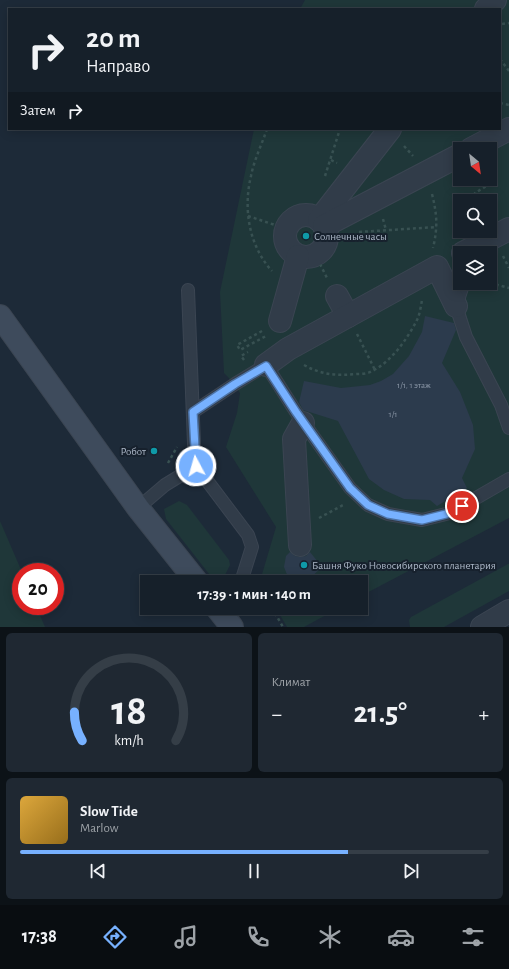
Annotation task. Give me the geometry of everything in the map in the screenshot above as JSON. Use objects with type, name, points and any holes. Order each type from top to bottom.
[{"type":"main road","points":[[0,316],[138,508],[191,575]]},
{"type":"street","points":[[487,8],[494,0]]},
{"type":"street","points":[[484,142],[509,129]]},
{"type":"street","points":[[280,321],[290,286],[311,258],[324,247],[323,227],[388,132]]},
{"type":"street","points":[[323,227],[453,159]]},
{"type":"street","points":[[311,258],[293,252],[288,247],[285,235],[287,228],[295,219],[301,216],[308,216],[323,227]]},
{"type":"street","points":[[476,246],[509,228]]},
{"type":"street","points":[[274,359],[348,316],[432,264],[453,257]]},
{"type":"street","points":[[432,264],[456,306]]},
{"type":"street","points":[[337,296],[348,316]]},
{"type":"street","points":[[300,537],[294,439],[303,422]]},
{"type":"street","points":[[482,627],[509,611]]},
{"type":"lane","points":[[188,290],[196,466],[248,535],[252,547],[243,575]]},
{"type":"lane","points":[[462,290],[456,306],[466,337],[501,405],[509,428]]},
{"type":"lane","points":[[193,412],[274,359],[303,422],[350,488],[368,505],[388,514],[422,520],[450,513],[509,479]]},
{"type":"lane","points":[[138,508],[165,484],[196,466]]},
{"type":"path","points":[[501,60],[509,71]]},
{"type":"path","points":[[267,130],[251,175],[248,195],[248,216],[257,250],[273,272],[290,286]]},
{"type":"path","points":[[324,177],[340,130]]},
{"type":"path","points":[[274,359],[338,376],[368,373],[375,370],[393,355],[410,332],[418,316],[432,264],[437,231],[435,206],[425,173],[407,149],[388,132]]},
{"type":"path","points":[[475,194],[486,186]]},
{"type":"path","points":[[248,216],[287,228]]},
{"type":"path","points":[[323,227],[437,227]]},
{"type":"path","points":[[497,285],[509,288]]},
{"type":"path","points":[[348,316],[375,370]]},
{"type":"path","points":[[168,463],[177,447]]},
{"type":"path","points":[[300,537],[359,496]]},
{"type":"path","points":[[276,615],[283,627]]},
{"type":"green space","points":[[305,0],[509,0],[509,518],[368,592],[368,575],[262,575],[276,527],[226,447],[237,413],[240,393],[224,373],[220,292],[254,130],[501,130],[501,8],[301,8]]},
{"type":"green space","points":[[179,501],[187,505],[229,560],[230,565],[225,575],[210,575],[166,519],[164,509]]},
{"type":"green space","points":[[0,521],[18,563],[12,563],[12,615],[40,615],[45,627],[0,627]]},
{"type":"green space","points":[[508,564],[509,591],[444,627],[410,627],[409,620],[411,617]]},
{"type":"green space","points":[[280,615],[326,615],[304,627],[287,627]]},
{"type":"building","points":[[425,316],[454,323],[456,330],[442,363],[460,392],[473,425],[475,449],[462,478],[467,488],[437,506],[430,500],[404,499],[384,490],[369,479],[338,421],[303,410],[299,402],[304,381],[341,388],[370,385],[393,374],[409,356],[422,332]]},
{"type":"building","name":"Башня Фуко Новосибирского планетария","points":[[290,552],[295,556],[306,556],[310,552],[322,567],[313,575],[287,575],[284,567],[286,556]]},
{"type":"place","name":"Солнечные часы","points":[[306,236]]},
{"type":"place","name":"Робот","points":[[154,451]]},
{"type":"place","name":"Башня Фуко Новосибирского планетария","points":[[304,565]]},
{"type":"route","points":[[196,466],[193,412],[235,384],[266,366],[296,412],[350,488],[368,505],[388,514],[422,520],[450,513],[462,506]]}]
